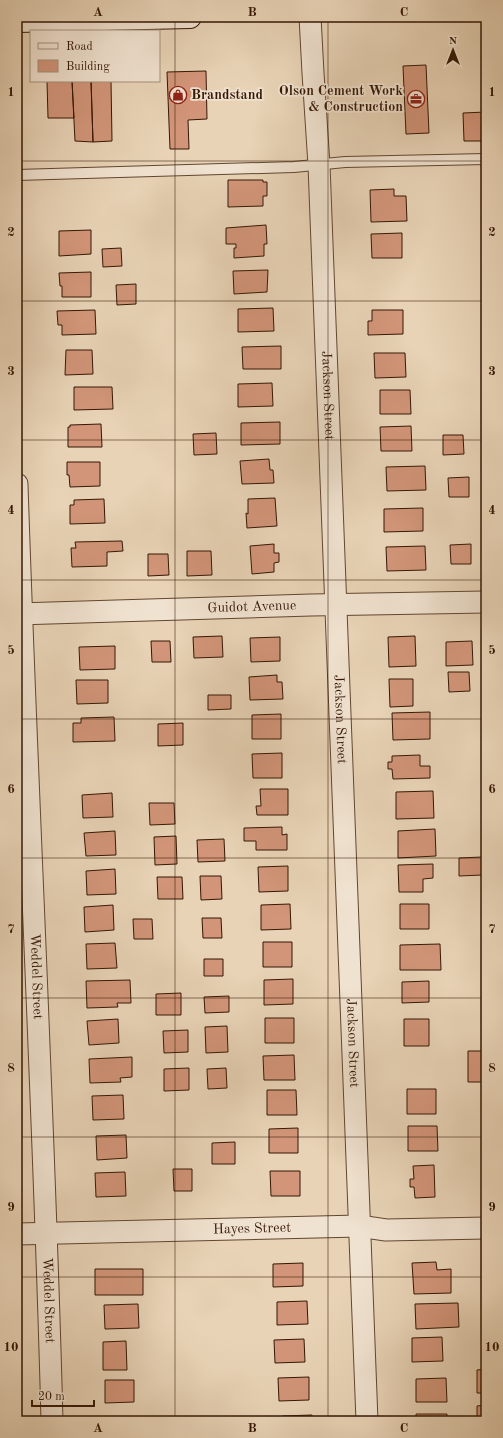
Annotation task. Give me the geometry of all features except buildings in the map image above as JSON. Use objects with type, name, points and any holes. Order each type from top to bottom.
[{"type":"main road","points":[[17,21],[190,17]]},
{"type":"street","name":"Jackson Street","points":[[310,17],[319,165],[359,1226],[368,1421]]},
{"type":"street","name":"Weddel Street","points":[[17,484],[19,614],[47,1232],[52,1421]]},
{"type":"street","name":"Guidot Avenue","points":[[19,614],[486,602]]},
{"type":"street","name":"Hayes Street","points":[[17,1234],[47,1232],[359,1226],[386,1230],[486,1228]]},
{"type":"lane","points":[[17,175],[294,167],[346,162],[486,159]]},
{"type":"place","name":"Brandstand","points":[[178,95]]},
{"type":"place","name":"Olson Cement Work & Construction","points":[[416,99]]}]
